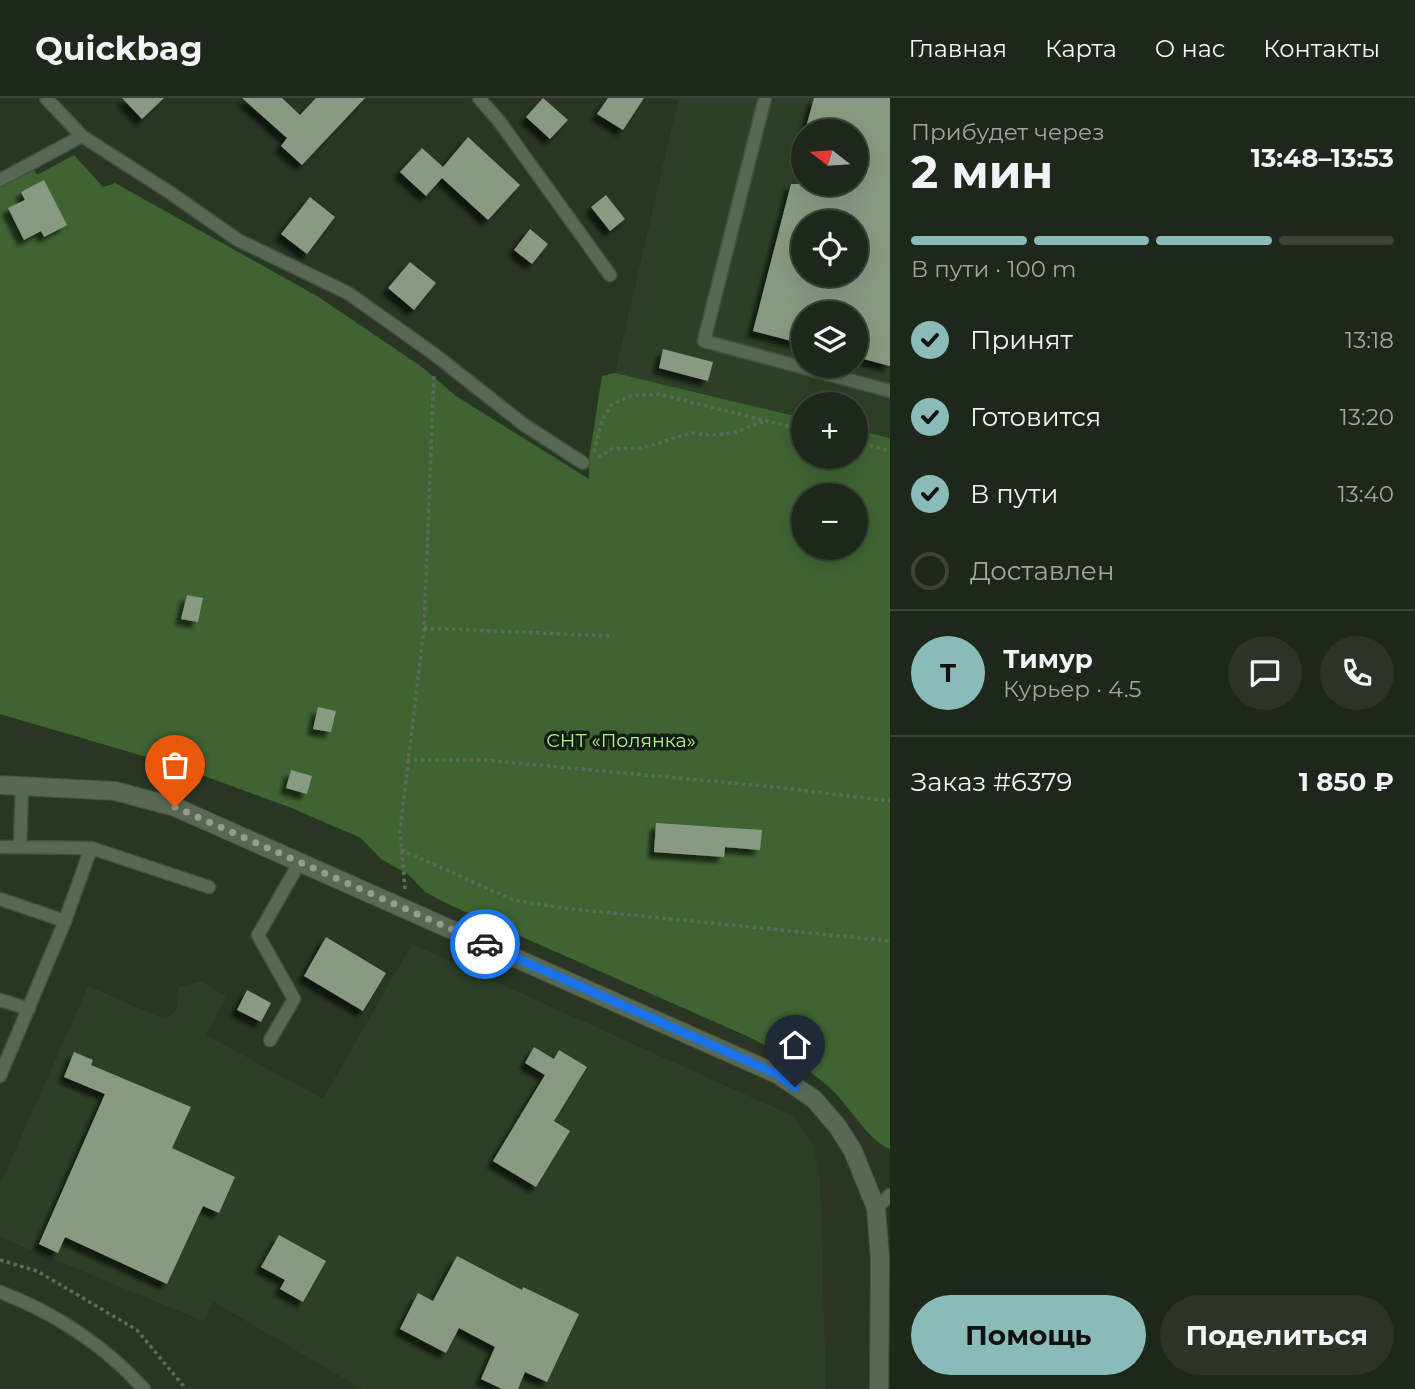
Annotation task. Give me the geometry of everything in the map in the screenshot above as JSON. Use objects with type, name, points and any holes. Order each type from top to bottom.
[{"type":"street","points":[[0,785],[115,791],[175,807],[777,1074],[814,1099],[838,1127],[853,1152],[876,1208],[885,1361],[879,1389]]},
{"type":"lane","points":[[46,98],[82,136],[238,240],[348,293],[434,354],[523,424],[583,463]]},
{"type":"lane","points":[[480,98],[610,275]]},
{"type":"lane","points":[[765,98],[704,341],[890,391]]},
{"type":"lane","points":[[0,180],[82,136]]},
{"type":"lane","points":[[20,847],[22,786]]},
{"type":"lane","points":[[0,847],[91,848],[209,887]]},
{"type":"lane","points":[[0,1076],[65,921],[91,848]]},
{"type":"lane","points":[[270,1040],[294,999],[258,935],[300,862]]},
{"type":"lane","points":[[0,899],[65,921]]},
{"type":"lane","points":[[0,1000],[29,1009]]},
{"type":"lane","points":[[876,1208],[890,1195]]},
{"type":"lane","points":[[0,1292],[73,1328],[127,1370],[144,1389]]},
{"type":"path","points":[[408,910],[400,831],[424,628],[434,354]]},
{"type":"path","points":[[767,421],[737,432],[713,435],[692,433],[641,448],[612,449],[592,461],[602,420],[611,405],[629,396],[659,394],[767,421],[791,427]]},
{"type":"path","points":[[868,445],[890,451]]},
{"type":"path","points":[[424,628],[609,636]]},
{"type":"path","points":[[407,760],[483,760],[775,787],[890,801]]},
{"type":"path","points":[[401,850],[514,900],[562,908],[890,941]]},
{"type":"path","points":[[0,1260],[37,1270],[138,1330],[186,1389]]},
{"type":"shaded area","points":[[670,98],[890,98],[890,438],[868,433],[868,392],[791,392],[791,415],[615,373],[678,101]]},
{"type":"shaded area","points":[[412,944],[793,1116],[813,1144],[820,1180],[826,1389],[362,1389],[214,1302],[203,1321],[0,1237],[0,1184],[88,986],[166,1020],[177,1008],[179,987],[200,981],[226,996],[206,1035],[323,1099]]},
{"type":"green space","name":"СНТ «Полянка»","points":[[74,155],[103,187],[115,183],[317,296],[422,367],[456,396],[589,479],[589,458],[602,376],[615,373],[791,415],[791,469],[868,469],[868,433],[890,438],[890,1149],[866,1131],[829,1087],[791,1060],[749,1037],[452,906],[425,892],[409,875],[381,859],[361,838],[289,807],[177,766],[0,714],[0,187],[34,169],[37,175]]},
{"type":"building","points":[[122,98],[164,98],[142,119]]},
{"type":"building","points":[[242,98],[282,98],[300,115],[316,98],[365,98],[302,165],[281,146],[287,138]]},
{"type":"building","points":[[543,98],[568,120],[550,139],[526,117]]},
{"type":"building","points":[[608,98],[644,98],[623,130],[597,114]]},
{"type":"building","points":[[814,98],[890,98],[890,366],[868,360],[868,301],[791,301],[791,341],[753,331],[791,184],[791,196],[868,196],[868,119],[808,119]]},
{"type":"building","points":[[468,137],[520,185],[488,220],[442,178],[426,196],[400,172],[422,148],[443,167]]},
{"type":"building","points":[[44,180],[67,225],[44,237],[41,231],[24,240],[8,208],[25,200],[21,192]]},
{"type":"building","points":[[606,195],[625,219],[610,231],[591,207]]},
{"type":"building","points":[[310,197],[335,217],[307,254],[281,234]]},
{"type":"building","points":[[530,229],[548,244],[532,264],[514,250]]},
{"type":"building","points":[[410,262],[436,283],[414,310],[388,288]]},
{"type":"building","points":[[663,349],[713,362],[708,381],[659,368]]},
{"type":"building","points":[[187,595],[203,598],[198,622],[181,619]]},
{"type":"building","points":[[318,707],[336,711],[331,732],[313,729]]},
{"type":"building","points":[[291,770],[312,776],[307,794],[286,788]]},
{"type":"building","points":[[656,823],[762,830],[760,850],[725,847],[724,857],[654,852]]},
{"type":"building","points":[[326,937],[386,973],[363,1011],[304,976]]},
{"type":"building","points":[[247,990],[271,1003],[261,1022],[237,1010]]},
{"type":"building","points":[[534,1047],[554,1059],[559,1050],[587,1067],[554,1121],[570,1131],[536,1187],[493,1161],[545,1075],[525,1063]]},
{"type":"building","points":[[74,1052],[93,1060],[91,1065],[191,1107],[172,1148],[235,1177],[219,1213],[203,1206],[167,1284],[65,1237],[58,1253],[39,1244],[105,1094],[64,1077]]},
{"type":"building","points":[[279,1235],[326,1261],[303,1302],[280,1289],[285,1280],[261,1267]]},
{"type":"building","points":[[457,1256],[522,1290],[523,1287],[579,1314],[547,1382],[525,1372],[518,1389],[502,1389],[481,1379],[495,1347],[459,1328],[446,1353],[400,1329],[418,1293],[433,1301]]},
{"type":"way so far","points":[[175,807],[485,944]]},
{"type":"route","points":[[485,944],[777,1074],[795,1087]]}]
